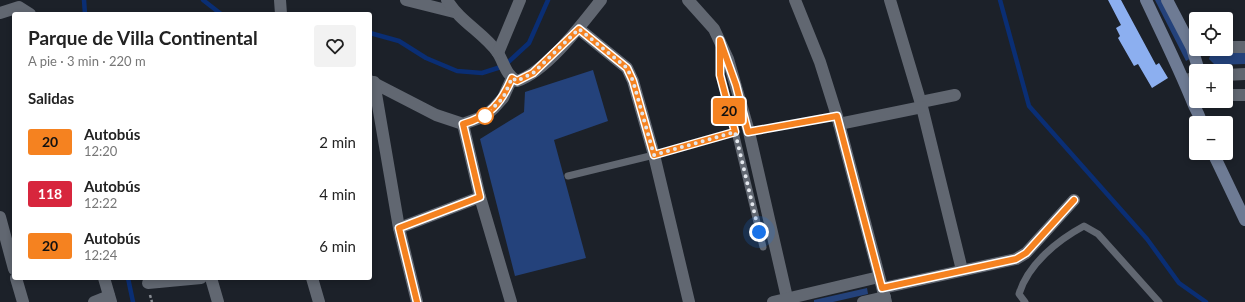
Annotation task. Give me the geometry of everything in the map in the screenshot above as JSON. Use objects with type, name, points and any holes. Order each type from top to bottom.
[{"type":"street","points":[[280,0],[281,12]]},
{"type":"street","points":[[406,0],[454,12]]},
{"type":"street","points":[[447,0],[454,12],[498,53],[511,77],[517,81],[533,73],[579,29],[601,0]]},
{"type":"street","points":[[498,53],[520,0]]},
{"type":"street","points":[[688,0],[707,20],[720,40],[736,85],[787,300]]},
{"type":"street","points":[[795,0],[820,62],[838,120],[883,291]]},
{"type":"street","points":[[890,0],[921,105],[962,270]]},
{"type":"street","points":[[1146,0],[1189,77]]},
{"type":"street","points":[[1167,0],[1189,39]]},
{"type":"street","points":[[0,13],[19,7],[27,12]]},
{"type":"street","points":[[579,29],[627,68],[633,81],[654,155],[688,302]]},
{"type":"street","points":[[1233,47],[1245,47]]},
{"type":"street","points":[[1233,75],[1245,74]]},
{"type":"street","points":[[372,82],[436,115],[463,124],[485,116],[494,108],[503,98],[511,77]]},
{"type":"street","points":[[372,82],[399,228],[417,302]]},
{"type":"street","points":[[838,120],[921,105],[955,95]]},
{"type":"street","points":[[1233,95],[1245,95]]},
{"type":"street","points":[[463,124],[480,197],[511,302]]},
{"type":"street","points":[[1216,160],[1245,220]]},
{"type":"street","points":[[399,228],[480,197]]},
{"type":"street","points":[[773,302],[883,291],[962,270],[1016,259],[1026,253],[1074,200]]},
{"type":"street","points":[[0,217],[12,262]]},
{"type":"street","points":[[17,280],[23,302]]},
{"type":"street","points":[[94,302],[110,299],[105,280]]},
{"type":"street","points":[[148,283],[180,280]]},
{"type":"street","points":[[212,280],[218,302]]},
{"type":"street","points":[[313,280],[319,302]]},
{"type":"street","points":[[863,302],[883,291]]},
{"type":"lane","points":[[720,40],[720,75],[763,246]]},
{"type":"lane","points":[[748,132],[838,120]]},
{"type":"lane","points":[[568,176],[654,155],[735,132]]},
{"type":"lane","points":[[1025,302],[1019,294],[1022,282],[1045,254],[1070,233],[1084,226],[1098,234],[1159,302]]},
{"type":"shaded area","points":[[1155,0],[1161,0],[1191,58],[1186,61]]},
{"type":"shaded area","points":[[1233,52],[1245,52],[1245,64],[1214,64],[1209,59],[1210,56],[1233,56]]},
{"type":"shaded area","points":[[593,70],[608,121],[554,140],[586,258],[515,276],[480,139],[524,112],[525,92]]},
{"type":"shaded area","points":[[867,288],[868,294],[833,302],[814,302],[814,300]]},
{"type":"building","points":[[1108,0],[1121,0],[1156,65],[1159,63],[1168,78],[1152,88],[1138,64],[1134,66],[1118,38],[1120,36],[1116,28],[1121,25]]},
{"type":"waterway","points":[[84,0],[85,12]]},
{"type":"waterway","points":[[203,0],[218,12]]},
{"type":"waterway","points":[[372,34],[399,41],[426,58],[457,71],[482,73],[504,66],[529,43],[548,0]]},
{"type":"waterway","points":[[1000,0],[1029,106],[1147,239],[1179,283],[1206,302]]},
{"type":"waterway","points":[[128,280],[133,302]]},
{"type":"bus line","name":"20","points":[[417,302],[399,228],[480,197],[463,124],[485,116],[503,98],[512,78],[517,81],[526,78],[540,68],[579,29],[627,68],[633,81],[654,155],[735,132],[720,75],[720,40],[736,85],[748,132],[837,116],[882,288],[1016,259],[1026,253],[1074,200]]},
{"type":"route","points":[[485,116],[503,98],[512,78],[517,81],[526,78],[540,68],[579,29],[627,68],[633,81],[654,155],[735,132],[759,232]]}]
